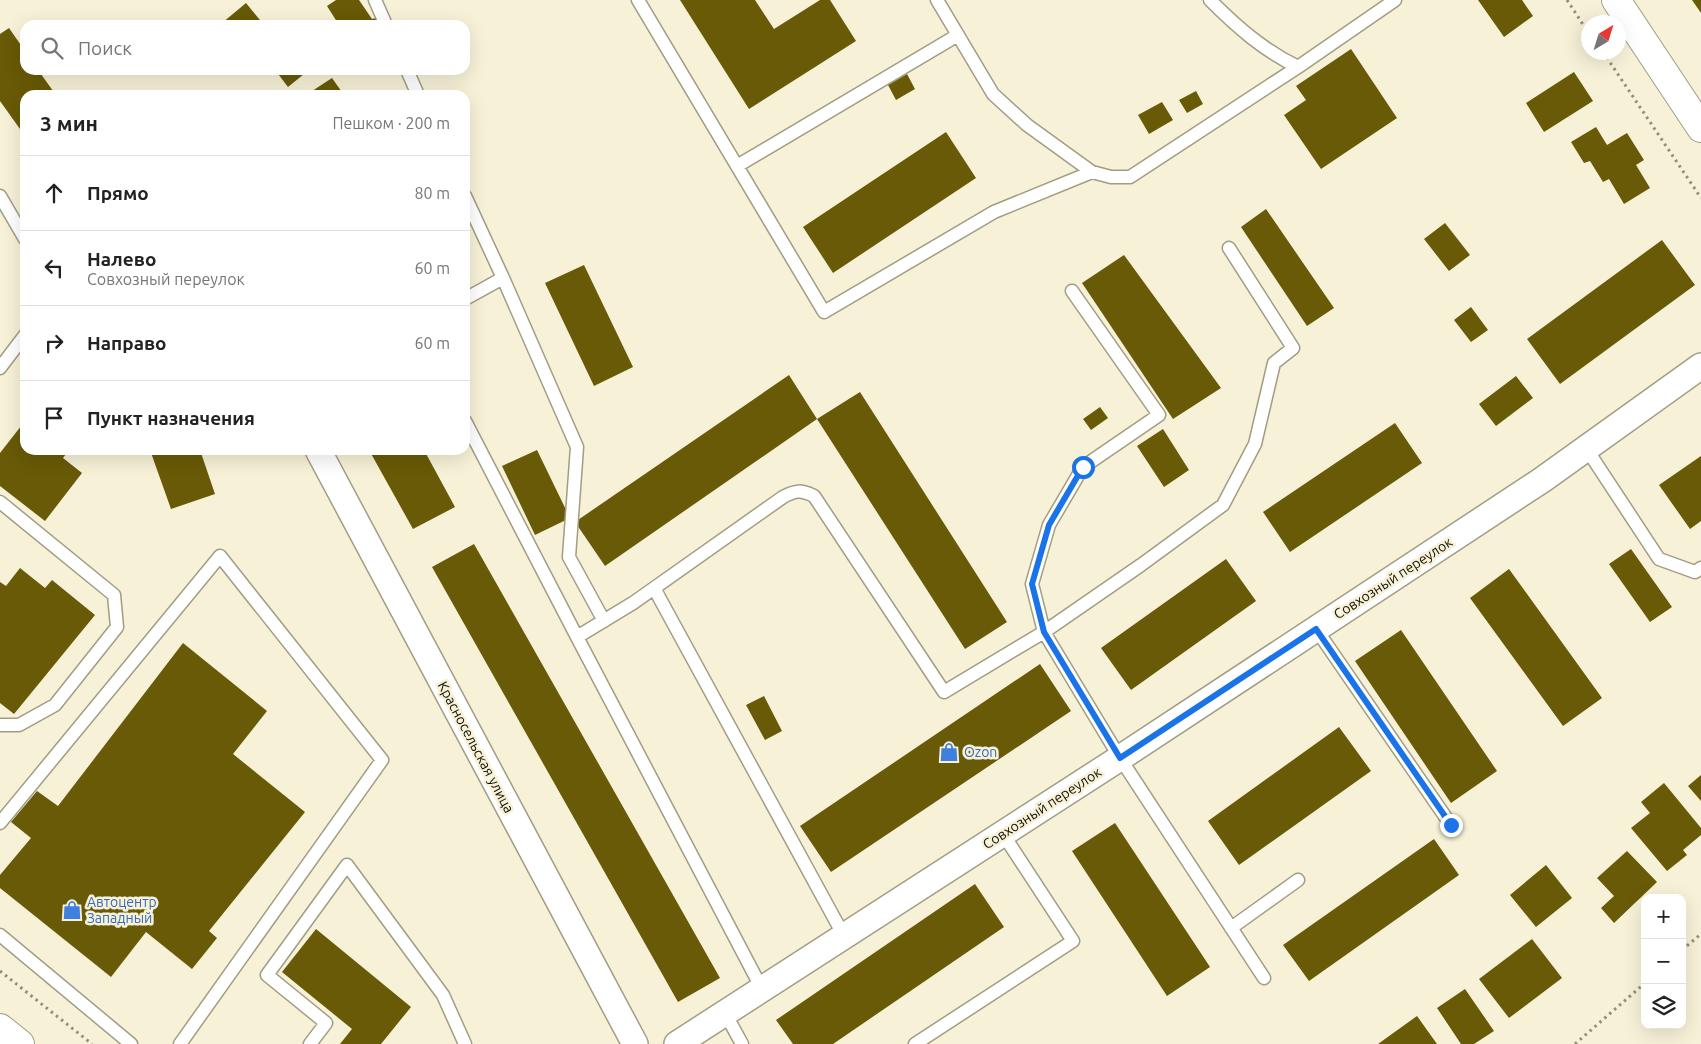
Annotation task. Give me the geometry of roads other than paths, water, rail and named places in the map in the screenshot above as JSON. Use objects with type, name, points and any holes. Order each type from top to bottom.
[{"type":"street","points":[[1616,0],[1701,128]]},
{"type":"street","name":"Совхозный переулок","points":[[677,1044],[1120,758],[1542,480],[1701,366]]},
{"type":"street","name":"Красносельская улица","points":[[321,455],[635,1044]]},
{"type":"street","points":[[0,1028],[20,1044]]},
{"type":"lane","points":[[375,0],[384,20]]},
{"type":"lane","points":[[638,0],[824,312],[994,212],[1092,172]]},
{"type":"lane","points":[[937,0],[992,94],[1027,125],[1092,172],[1111,177],[1130,177],[1298,67],[1394,0]]},
{"type":"lane","points":[[1210,0],[1233,23],[1263,48],[1298,67]]},
{"type":"lane","points":[[737,166],[958,35]]},
{"type":"lane","points":[[409,75],[416,90]]},
{"type":"lane","points":[[0,196],[20,230]]},
{"type":"lane","points":[[470,207],[577,447],[569,557],[604,621]]},
{"type":"lane","points":[[577,637],[633,603],[783,497],[792,492],[803,491],[814,496],[944,692],[1044,632],[1223,506],[1255,444],[1274,363],[1293,348],[1229,248]]},
{"type":"lane","points":[[470,296],[503,278]]},
{"type":"lane","points":[[1072,291],[1159,415],[1083,467],[1049,525],[1032,584],[1044,632],[1120,758],[1264,978]]},
{"type":"lane","points":[[0,368],[20,342]]},
{"type":"lane","points":[[470,431],[762,989]]},
{"type":"lane","points":[[1586,448],[1659,559],[1695,572],[1701,568]]},
{"type":"lane","points":[[0,502],[114,595],[117,627],[55,705],[19,725],[0,725]]},
{"type":"lane","points":[[0,823],[220,556],[382,760],[180,1044]]},
{"type":"lane","points":[[654,588],[844,936]]},
{"type":"lane","points":[[1316,629],[1451,825]]},
{"type":"lane","points":[[915,1044],[1073,941],[1003,834]]},
{"type":"lane","points":[[310,1044],[326,1023],[267,975],[347,865],[443,995],[465,1044]]},
{"type":"lane","points":[[1231,928],[1298,880]]},
{"type":"lane","points":[[0,935],[131,1044]]},
{"type":"lane","points":[[725,1013],[742,1044]]},
{"type":"place","name":"Ozon","points":[[949,752]]},
{"type":"place","name":"Автоцентр Западный","points":[[72,910]]}]
